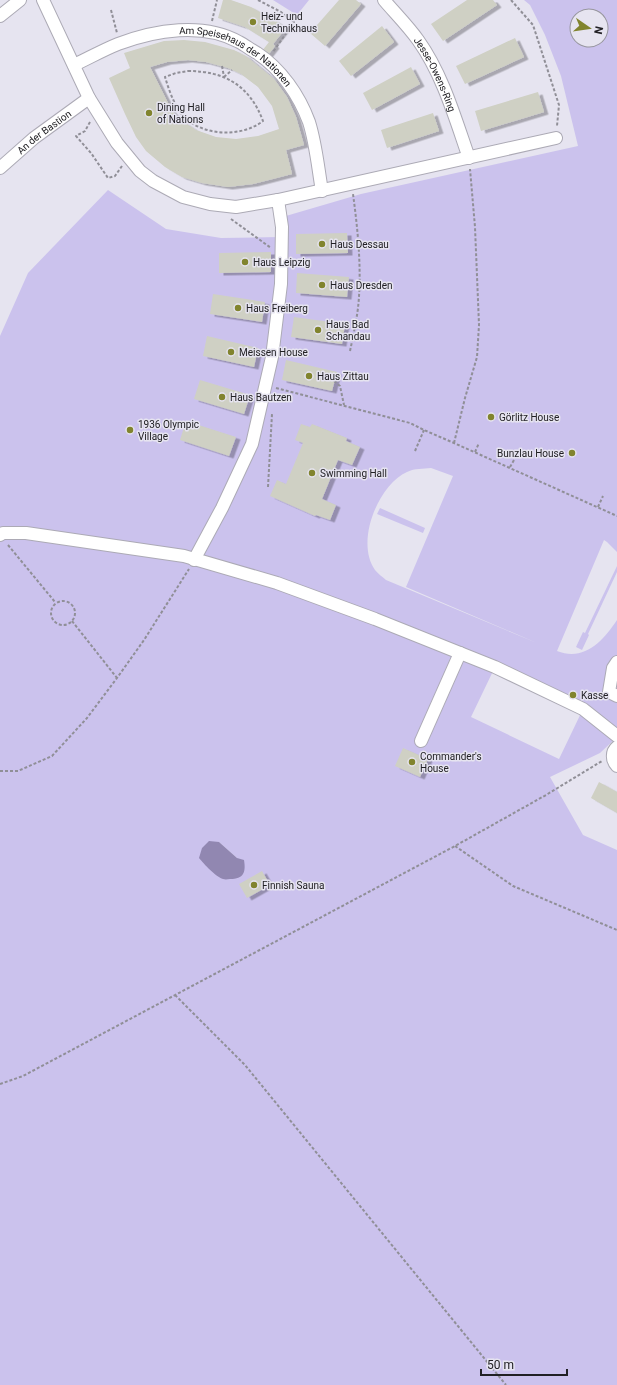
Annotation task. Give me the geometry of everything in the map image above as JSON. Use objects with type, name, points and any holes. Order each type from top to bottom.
[{"type":"street","points":[[0,16],[20,0]]},
{"type":"street","points":[[42,0],[89,98],[117,143],[140,171],[153,182],[183,196],[210,204],[236,206],[278,200],[352,185],[556,138]]},
{"type":"street","name":"Jesse-Owens-Ring","points":[[384,0],[418,39],[434,66],[446,90],[469,158]]},
{"type":"street","name":"Am Speisehaus der Nationen","points":[[74,65],[120,44],[161,32],[195,30],[210,32],[238,41],[266,60],[278,71],[297,96],[309,122],[322,190]]},
{"type":"street","name":"An der Bastion","points":[[0,168],[34,138],[89,98]]},
{"type":"street","points":[[194,560],[222,508],[252,444],[272,358],[280,284],[282,227],[278,200]]},
{"type":"street","points":[[2,534],[26,534],[184,556],[276,583],[375,619],[495,667],[583,710],[617,736]]},
{"type":"street","points":[[422,741],[460,654]]},
{"type":"street","points":[[617,662],[613,668],[609,692],[617,696]]},
{"type":"path","points":[[214,12],[217,0]]},
{"type":"path","points":[[258,0],[281,12],[294,22],[266,60]]},
{"type":"path","points":[[511,0],[533,25],[560,105],[556,138]]},
{"type":"path","points":[[111,10],[120,44]]},
{"type":"path","points":[[222,66],[224,77],[246,92],[253,101],[263,121],[257,126],[237,132],[224,132],[210,130],[196,125],[183,115],[177,106],[165,77],[176,73],[199,71],[224,77]]},
{"type":"path","points":[[224,77],[232,70]]},
{"type":"path","points":[[97,110],[85,131],[76,136],[91,153],[108,178],[115,176],[129,157]]},
{"type":"path","points":[[454,443],[477,357],[480,325],[475,227],[469,158]]},
{"type":"path","points":[[350,351],[358,308],[359,284],[358,243],[352,185]]},
{"type":"path","points":[[230,218],[282,255]]},
{"type":"path","points":[[334,382],[340,386],[344,406]]},
{"type":"path","points":[[265,385],[410,423],[617,516]]},
{"type":"path","points":[[268,487],[272,410]]},
{"type":"path","points":[[415,451],[424,430]]},
{"type":"path","points":[[475,452],[479,443]]},
{"type":"path","points":[[510,468],[514,460]]},
{"type":"path","points":[[598,507],[603,496]]},
{"type":"path","points":[[2,534],[8,546],[55,602]]},
{"type":"path","points":[[0,771],[18,771],[52,756],[87,718],[144,640],[194,560]]},
{"type":"path","points":[[61,600],[72,604],[75,610],[75,616],[72,621],[66,625],[59,625],[53,621],[50,615],[51,608],[55,602],[61,600]]},
{"type":"path","points":[[72,621],[116,678]]},
{"type":"path","points":[[0,1084],[23,1076],[455,846],[546,795],[604,760],[616,757]]},
{"type":"path","points":[[455,846],[514,886],[617,930]]},
{"type":"path","points":[[175,995],[246,1065],[506,1385]]},
{"type":"shaded area","points":[[273,0],[309,0],[297,15]]},
{"type":"shaded area","points":[[524,0],[617,0],[617,552],[604,540],[557,651],[567,654],[576,654],[592,648],[606,635],[617,620],[617,737],[600,753],[550,777],[583,835],[617,850],[617,1385],[0,1385],[0,336],[28,273],[108,190],[166,229],[221,238],[280,237],[279,218],[361,194],[578,146],[561,76],[545,35],[530,5]],"holes":[[[431,468],[453,476],[406,587],[537,643],[386,580],[375,570],[369,558],[367,545],[373,515],[379,501],[396,479],[407,472],[416,469]],[[495,667],[583,709],[559,759],[471,717]],[[219,842],[237,858],[235,879]]]},
{"type":"shaded area","points":[[380,508],[425,528],[423,533],[377,514]]},
{"type":"shaded area","points":[[617,566],[617,572],[582,650],[576,647],[583,632],[585,633]]},
{"type":"shaded area","points":[[209,841],[219,842],[237,858],[244,860],[245,868],[241,876],[235,879],[223,879],[204,864],[199,858],[202,848]]},
{"type":"building","name":"Heiz- und Technikhaus","points":[[223,0],[231,0],[251,7],[286,28],[273,44],[275,46],[268,55],[262,51],[269,42],[245,27],[218,18]]},
{"type":"building","points":[[339,0],[356,0],[361,4],[325,46],[310,33]]},
{"type":"building","points":[[467,0],[493,0],[497,5],[443,41],[431,24]]},
{"type":"building","points":[[382,26],[394,42],[351,76],[339,61]]},
{"type":"building","points":[[515,38],[524,57],[465,84],[456,66]]},
{"type":"building","name":"Dining Hall of Nations","points":[[184,40],[205,42],[234,50],[246,56],[274,79],[287,97],[296,117],[304,145],[286,150],[292,174],[253,184],[228,187],[202,183],[182,177],[165,167],[146,151],[136,137],[109,78],[130,68],[124,53],[164,41]],"holes":[[[188,60],[206,62],[228,68],[241,74],[258,87],[272,106],[279,129],[258,136],[236,139],[216,137],[196,130],[182,121],[172,111],[150,67],[167,62]]]},
{"type":"building","points":[[411,67],[420,84],[372,110],[363,93]]},
{"type":"building","points":[[538,92],[544,112],[481,131],[475,111]]},
{"type":"building","points":[[433,113],[439,131],[387,148],[381,130]]},
{"type":"building","name":"Haus Dessau","points":[[347,233],[348,253],[296,254],[296,234]]},
{"type":"building","name":"Haus Leipzig","points":[[271,252],[271,272],[219,273],[219,253]]},
{"type":"building","name":"Haus Dresden","points":[[297,273],[349,277],[347,297],[296,293]]},
{"type":"building","name":"Haus Freiberg","points":[[213,294],[265,302],[262,322],[210,314]]},
{"type":"building","name":"Haus Bad Schandau","points":[[294,317],[345,324],[342,344],[291,337]]},
{"type":"building","name":"Meissen House","points":[[207,336],[258,348],[254,367],[203,356]]},
{"type":"building","name":"Haus Zittau","points":[[286,360],[337,372],[332,391],[282,380]]},
{"type":"building","name":"Haus Bautzen","points":[[200,380],[250,395],[244,414],[194,399]]},
{"type":"building","points":[[186,421],[236,437],[229,456],[180,440]]},
{"type":"building","name":"Swimming Hall","points":[[301,424],[310,427],[312,424],[347,438],[346,441],[360,447],[352,465],[338,460],[322,499],[336,505],[330,520],[316,515],[315,516],[270,496],[277,480],[286,484],[303,443],[295,440]]},
{"type":"building","name":"Commander's House","points":[[403,748],[428,759],[420,777],[395,766]]},
{"type":"building","points":[[599,782],[617,792],[617,813],[591,798]]},
{"type":"building","name":"Finnish Sauna","points":[[262,871],[270,885],[247,898],[239,884]]},
{"type":"place","name":"Heiz- und Technikhaus","points":[[253,22]]},
{"type":"place","name":"Dining Hall of Nations","points":[[149,113]]},
{"type":"place","name":"Haus Dessau","points":[[322,244]]},
{"type":"place","name":"Haus Leipzig","points":[[245,262]]},
{"type":"place","name":"Haus Dresden","points":[[322,285]]},
{"type":"place","name":"Haus Freiberg","points":[[238,308]]},
{"type":"place","name":"Haus Bad Schandau","points":[[318,330]]},
{"type":"place","name":"Meissen House","points":[[231,352]]},
{"type":"place","name":"Haus Zittau","points":[[309,376]]},
{"type":"place","name":"Haus Bautzen","points":[[222,397]]},
{"type":"place","name":"Görlitz House","points":[[491,417]]},
{"type":"place","name":"1936 Olympic Village","points":[[130,430]]},
{"type":"place","name":"Bunzlau House","points":[[572,453]]},
{"type":"place","name":"Swimming Hall","points":[[312,473]]},
{"type":"place","name":"Kasse","points":[[573,695]]},
{"type":"place","name":"Commander's House","points":[[412,762]]},
{"type":"place","name":"Finnish Sauna","points":[[254,885]]}]
